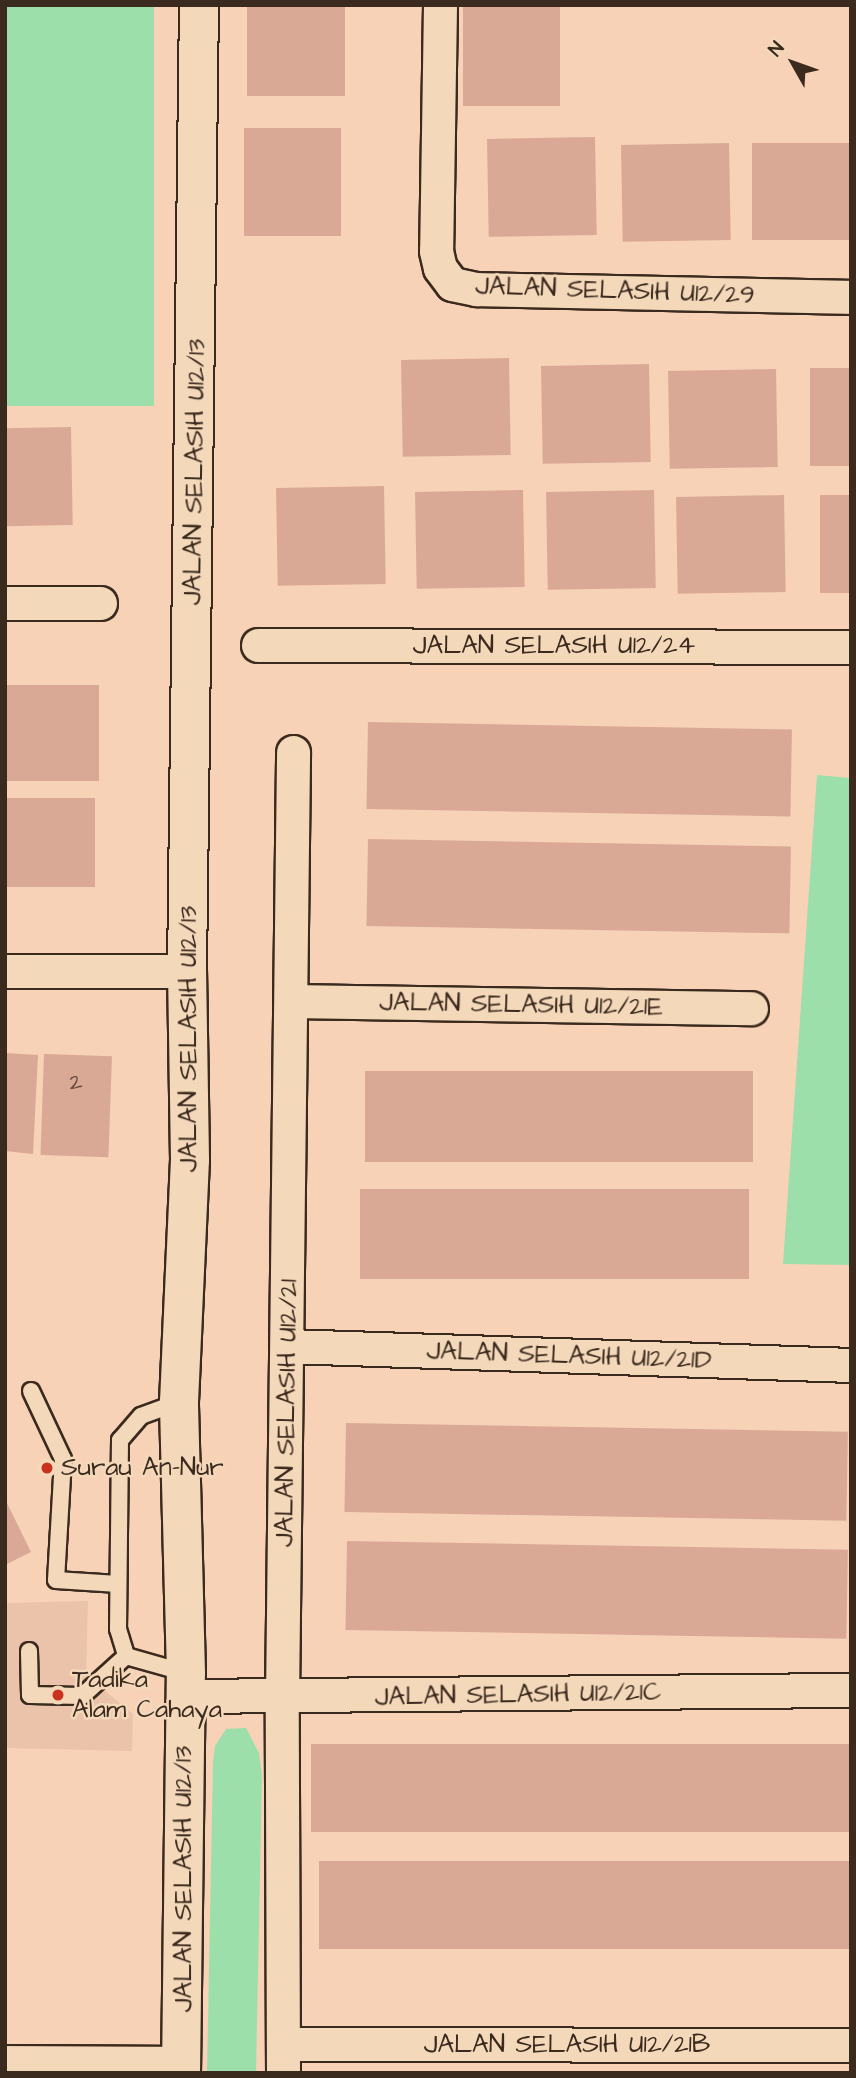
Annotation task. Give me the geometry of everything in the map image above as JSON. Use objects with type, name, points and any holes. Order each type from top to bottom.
[{"type":"street","name":"JALAN SELASIH U12/13","points":[[182,2068],[185,1684],[179,1402],[190,1160],[187,971],[199,5]]},
{"type":"street","name":"JALAN SELASIH U12/29","points":[[440,5],[436,251],[440,268],[452,284],[476,289],[851,297]]},
{"type":"street","points":[[5,603],[100,603]]},
{"type":"street","name":"JALAN SELASIH U12/24","points":[[258,645],[851,647]]},
{"type":"street","name":"JALAN SELASIH U12/21","points":[[283,2059],[282,1699],[293,752]]},
{"type":"street","points":[[5,971],[187,971]]},
{"type":"street","name":"JALAN SELASIH U12/21E","points":[[291,1001],[751,1008]]},
{"type":"street","name":"JALAN SELASIH U12/21D","points":[[288,1346],[851,1365]]},
{"type":"street","name":"JALAN SELASIH U12/21C","points":[[185,1684],[282,1699],[851,1690]]},
{"type":"street","name":"JALAN SELASIH U12/21B","points":[[283,2059],[851,2045]]},
{"type":"street","points":[[5,2062],[182,2068]]},
{"type":"lane","points":[[31,1391],[63,1459],[56,1580],[118,1584]]},
{"type":"lane","points":[[179,1402],[141,1416],[120,1440],[118,1629],[126,1656],[185,1684]]},
{"type":"lane","points":[[29,1651],[30,1695],[82,1696],[126,1656]]},
{"type":"shaded area","name":"Tadika Alam Cahaya","points":[[88,1601],[86,1675],[133,1714],[132,1751],[5,1748],[5,1603]]},
{"type":"green space","points":[[5,5],[154,5],[154,406],[5,406]]},
{"type":"green space","points":[[817,775],[851,778],[851,1265],[783,1264]]},
{"type":"green space","points":[[246,1728],[259,1753],[262,1776],[256,2073],[207,2073],[213,1762],[215,1746],[226,1729]]},
{"type":"building","points":[[247,5],[345,5],[345,96],[247,96]]},
{"type":"building","points":[[463,5],[560,5],[560,106],[463,106]]},
{"type":"building","points":[[244,128],[341,128],[341,236],[244,236]]},
{"type":"building","points":[[595,137],[597,235],[489,237],[487,139]]},
{"type":"building","points":[[729,143],[731,240],[623,242],[621,145]]},
{"type":"building","points":[[752,143],[851,143],[851,240],[752,240]]},
{"type":"building","points":[[509,358],[511,455],[403,457],[401,360]]},
{"type":"building","points":[[649,364],[651,462],[543,464],[541,366]]},
{"type":"building","points":[[810,368],[851,368],[851,466],[810,466]]},
{"type":"building","points":[[776,369],[778,467],[670,469],[668,371]]},
{"type":"building","points":[[71,427],[73,525],[7,526],[5,428]]},
{"type":"building","points":[[384,486],[386,584],[278,586],[276,488]]},
{"type":"building","points":[[523,490],[525,587],[417,589],[415,492]]},
{"type":"building","points":[[654,490],[656,588],[548,590],[546,492]]},
{"type":"building","points":[[784,495],[786,592],[678,594],[676,497]]},
{"type":"building","points":[[820,495],[851,495],[851,593],[820,593]]},
{"type":"building","points":[[5,685],[99,685],[99,781],[5,781]]},
{"type":"building","points":[[368,722],[792,729],[790,816],[366,809]]},
{"type":"building","points":[[5,798],[95,798],[95,887],[5,887]]},
{"type":"building","points":[[368,839],[791,846],[789,933],[366,926]]},
{"type":"building","points":[[5,1053],[38,1055],[33,1154],[5,1151]]},
{"type":"building","points":[[44,1054],[112,1056],[108,1157],[40,1155]]},
{"type":"building","points":[[365,1071],[753,1071],[753,1162],[365,1162]]},
{"type":"building","points":[[360,1189],[749,1189],[749,1279],[360,1279]]},
{"type":"building","points":[[346,1423],[848,1432],[846,1521],[344,1512]]},
{"type":"building","points":[[5,1499],[31,1552],[5,1565]]},
{"type":"building","points":[[347,1541],[848,1550],[846,1639],[345,1630]]},
{"type":"building","points":[[311,1744],[851,1744],[851,1832],[311,1832]]},
{"type":"building","points":[[319,1861],[851,1861],[851,1949],[319,1949]]},
{"type":"place","name":"Surau An-Nur","points":[[47,1468]]},
{"type":"place","name":"Tadika Alam Cahaya","points":[[58,1695]]}]
